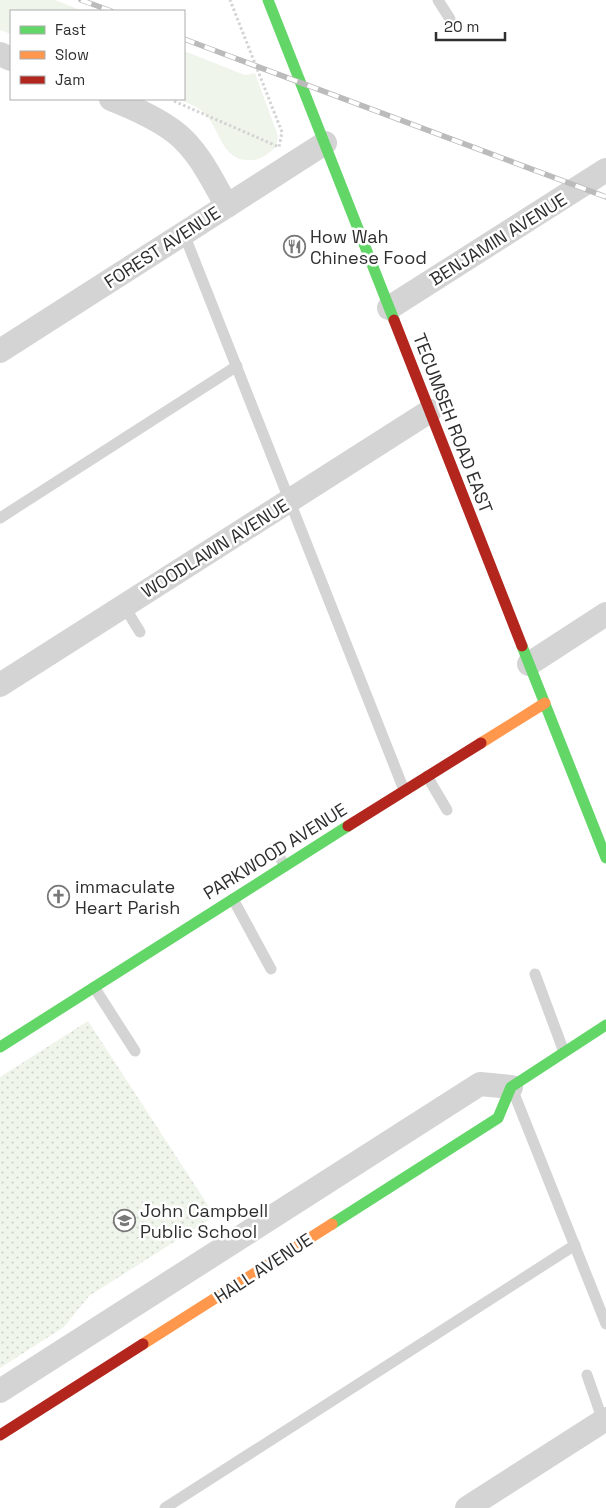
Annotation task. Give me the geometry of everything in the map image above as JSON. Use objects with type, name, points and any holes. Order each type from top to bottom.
[{"type":"street","name":"TECUMSEH ROAD EAST","points":[[268,0],[606,858]]},
{"type":"street","points":[[114,100],[144,113],[177,134],[200,160],[227,206]]},
{"type":"street","name":"FOREST AVENUE","points":[[0,351],[325,143]]},
{"type":"street","name":"BENJAMIN AVENUE","points":[[389,308],[606,170]]},
{"type":"street","name":"WOODLAWN AVENUE","points":[[0,685],[430,412]]},
{"type":"street","points":[[530,664],[606,614]]},
{"type":"street","name":"PARKWOOD AVENUE","points":[[0,1047],[404,790],[545,704]]},
{"type":"street","points":[[0,1392],[480,1084],[512,1087],[606,1025]]},
{"type":"street","name":"HALL AVENUE","points":[[0,1435],[498,1118],[512,1087]]},
{"type":"street","points":[[467,1508],[605,1420]]},
{"type":"lane","points":[[438,0],[450,19]]},
{"type":"lane","points":[[184,234],[404,790]]},
{"type":"lane","points":[[0,518],[237,366]]},
{"type":"lane","points":[[124,606],[140,632]]},
{"type":"lane","points":[[427,776],[447,810]]},
{"type":"lane","points":[[274,848],[285,866]]},
{"type":"lane","points":[[232,899],[271,969]]},
{"type":"lane","points":[[535,974],[564,1052]]},
{"type":"lane","points":[[94,988],[135,1050]]},
{"type":"lane","points":[[512,1087],[606,1324]]},
{"type":"lane","points":[[165,1508],[575,1245]]},
{"type":"lane","points":[[587,1375],[605,1420]]},
{"type":"path","points":[[171,100],[279,147],[282,132],[230,0]]},
{"type":"shaded area","points":[[0,0],[55,0],[80,10],[10,10],[10,34],[0,30]]},
{"type":"shaded area","points":[[185,51],[245,75],[255,73],[278,136],[276,147],[258,159],[245,160],[237,158],[225,147],[209,118],[195,106],[181,100],[185,100]]},
{"type":"shaded area","points":[[88,1021],[215,1216],[89,1296],[64,1327],[0,1368],[0,1077]]},
{"type":"railway","points":[[81,0],[108,10]]},
{"type":"railway","points":[[185,39],[606,197]]},
{"type":"traffic: fast","points":[[268,0],[394,320]]},
{"type":"traffic: fast","points":[[522,646],[606,858]]},
{"type":"traffic: fast","points":[[0,1047],[348,826]]},
{"type":"traffic: fast","points":[[332,1224],[498,1118],[511,1087],[606,1025]]},
{"type":"traffic: slow","points":[[481,743],[545,703]]},
{"type":"traffic: slow","points":[[143,1344],[332,1224]]},
{"type":"traffic: jam","points":[[394,320],[522,646]]},
{"type":"traffic: jam","points":[[348,826],[481,743]]},
{"type":"traffic: jam","points":[[0,1435],[143,1344]]},
{"type":"place","name":"How Wah Chinese Food","points":[[294,246]]},
{"type":"place","name":"immaculate Heart Parish","points":[[59,896]]},
{"type":"place","name":"John Campbell Public School","points":[[124,1220]]}]
